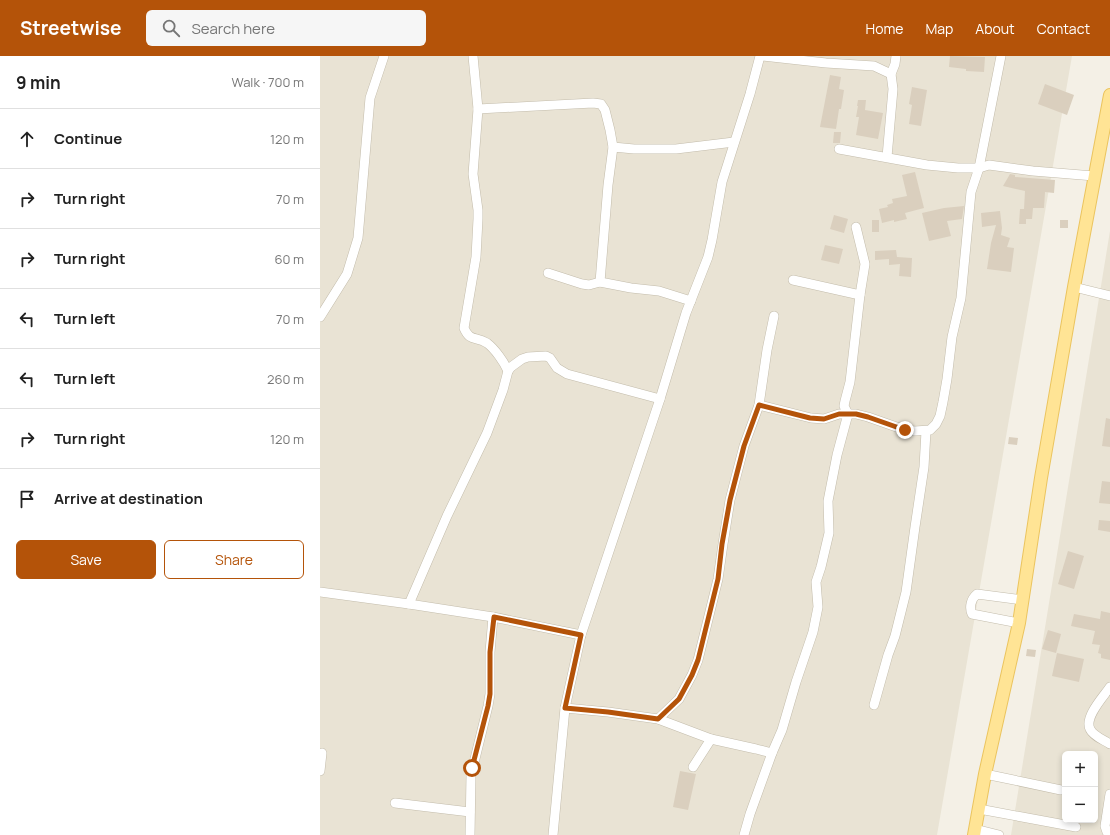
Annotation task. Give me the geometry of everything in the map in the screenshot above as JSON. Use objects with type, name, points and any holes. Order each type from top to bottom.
[{"type":"main road","points":[[975,832],[985,774],[1019,623],[1041,478],[1074,287],[1110,95]]},
{"type":"street","points":[[320,317],[347,274],[358,238],[370,98],[384,56]]},
{"type":"street","points":[[474,56],[478,109],[474,174],[478,210],[477,246],[464,328],[469,337],[488,344],[504,362],[508,371]]},
{"type":"street","points":[[553,835],[565,708],[581,635],[660,399],[691,301],[708,257],[722,182],[762,56],[826,63],[874,66],[891,74]]},
{"type":"street","points":[[886,157],[893,89],[891,74],[896,56]]},
{"type":"street","points":[[759,405],[810,418],[824,419],[834,415],[856,414],[905,430],[926,431],[930,430],[936,424],[940,416],[943,402],[952,337],[961,298],[971,192],[979,168],[1001,56]]},
{"type":"street","points":[[478,109],[593,103],[601,104],[605,110],[613,147],[608,184],[600,282]]},
{"type":"street","points":[[613,147],[634,149],[676,149],[734,142]]},
{"type":"street","points":[[838,148],[927,165],[958,168],[979,168],[989,165],[1033,171],[1094,176]]},
{"type":"street","points":[[744,835],[772,753],[782,730],[813,632],[818,606],[816,582],[829,533],[828,501],[837,455],[848,414],[844,406],[850,382],[860,295],[866,264],[856,227]]},
{"type":"street","points":[[548,273],[589,285],[600,282],[631,288],[659,291],[691,301]]},
{"type":"street","points":[[793,280],[860,295]]},
{"type":"street","points":[[1074,287],[1110,296]]},
{"type":"street","points":[[658,719],[679,699],[698,660],[718,579],[722,544],[730,500],[744,446],[759,405],[767,350],[774,316]]},
{"type":"street","points":[[409,604],[447,516],[487,433],[503,390],[508,371],[511,367],[522,359],[528,357],[546,356],[550,358],[557,368],[567,374],[660,399]]},
{"type":"street","points":[[874,705],[895,636],[906,592],[924,468],[926,431]]},
{"type":"street","points":[[320,592],[494,617],[581,635]]},
{"type":"street","points":[[1019,623],[972,614],[972,599],[977,594],[1023,600]]},
{"type":"street","points":[[470,835],[472,768],[490,694],[490,652],[494,617]]},
{"type":"street","points":[[1110,687],[1092,713],[1089,722],[1090,729],[1093,733],[1110,744]]},
{"type":"street","points":[[565,708],[658,719],[711,739],[772,753]]},
{"type":"street","points":[[693,767],[711,739]]},
{"type":"street","points":[[320,770],[322,753]]},
{"type":"street","points":[[985,774],[1061,790]]},
{"type":"street","points":[[1110,794],[1105,826],[1107,832],[1110,834]]},
{"type":"street","points":[[395,803],[470,812]]},
{"type":"street","points":[[979,809],[1076,827]]},
{"type":"street","points":[[975,832],[999,835]]},
{"type":"shaded area","points":[[320,56],[1072,56],[937,835],[320,835]]},
{"type":"shaded area","points":[[1110,231],[1110,835],[1011,835]]},
{"type":"building","points":[[950,56],[985,57],[984,72],[966,71],[966,69],[949,67]]},
{"type":"building","points":[[830,75],[841,77],[839,89],[844,90],[836,129],[820,127]]},
{"type":"building","points":[[1045,84],[1074,95],[1067,115],[1038,104]]},
{"type":"building","points":[[912,87],[927,90],[921,126],[909,124],[912,105],[909,104]]},
{"type":"building","points":[[858,100],[866,100],[865,110],[883,113],[878,139],[856,135],[859,117],[856,117]]},
{"type":"building","points":[[834,132],[841,132],[840,143],[833,143]]},
{"type":"building","points":[[915,172],[924,208],[905,213],[907,219],[882,223],[879,209],[888,207],[887,205],[893,203],[892,199],[907,196],[902,175]]},
{"type":"building","points":[[1010,174],[1015,175],[1015,177],[1055,180],[1054,193],[1045,192],[1044,208],[1033,208],[1032,219],[1026,219],[1026,224],[1019,224],[1020,209],[1024,209],[1025,191],[1003,186]]},
{"type":"building","points":[[964,206],[962,219],[947,221],[951,236],[929,241],[922,213],[944,208]]},
{"type":"building","points":[[1000,211],[1002,228],[1001,235],[1010,238],[1007,247],[1014,248],[1011,272],[987,269],[991,243],[996,225],[982,227],[981,213]]},
{"type":"building","points":[[834,215],[848,219],[844,233],[830,229]]},
{"type":"building","points":[[872,220],[879,220],[879,232],[872,232]]},
{"type":"building","points":[[1060,220],[1068,220],[1068,228],[1060,228]]},
{"type":"building","points":[[825,245],[843,249],[839,264],[821,260]]},
{"type":"building","points":[[896,250],[897,257],[912,258],[911,277],[899,276],[900,264],[889,265],[889,259],[875,260],[875,251]]},
{"type":"building","points":[[1106,418],[1110,419],[1110,447],[1102,446]]},
{"type":"building","points":[[1009,437],[1018,438],[1017,445],[1008,444]]},
{"type":"building","points":[[1102,481],[1110,482],[1110,504],[1099,503]]},
{"type":"building","points":[[1099,520],[1110,521],[1110,532],[1098,530]]},
{"type":"building","points":[[1068,551],[1084,556],[1074,589],[1058,584]]},
{"type":"building","points":[[1101,611],[1110,613],[1110,660],[1101,658],[1101,654],[1098,653],[1100,645],[1092,644],[1095,631],[1071,626],[1074,614],[1100,619]]},
{"type":"building","points":[[1048,630],[1061,634],[1056,653],[1042,649]]},
{"type":"building","points":[[1027,649],[1036,650],[1035,657],[1026,656]]},
{"type":"building","points":[[1057,653],[1084,659],[1079,682],[1052,676]]},
{"type":"building","points":[[680,771],[696,774],[688,810],[673,807]]},
{"type":"route","points":[[472,768],[490,694],[490,652],[494,617],[581,635],[565,708],[658,719],[679,699],[686,688],[698,660],[718,579],[722,544],[730,500],[748,432],[759,405],[810,418],[824,419],[839,414],[856,414],[905,430]]}]
